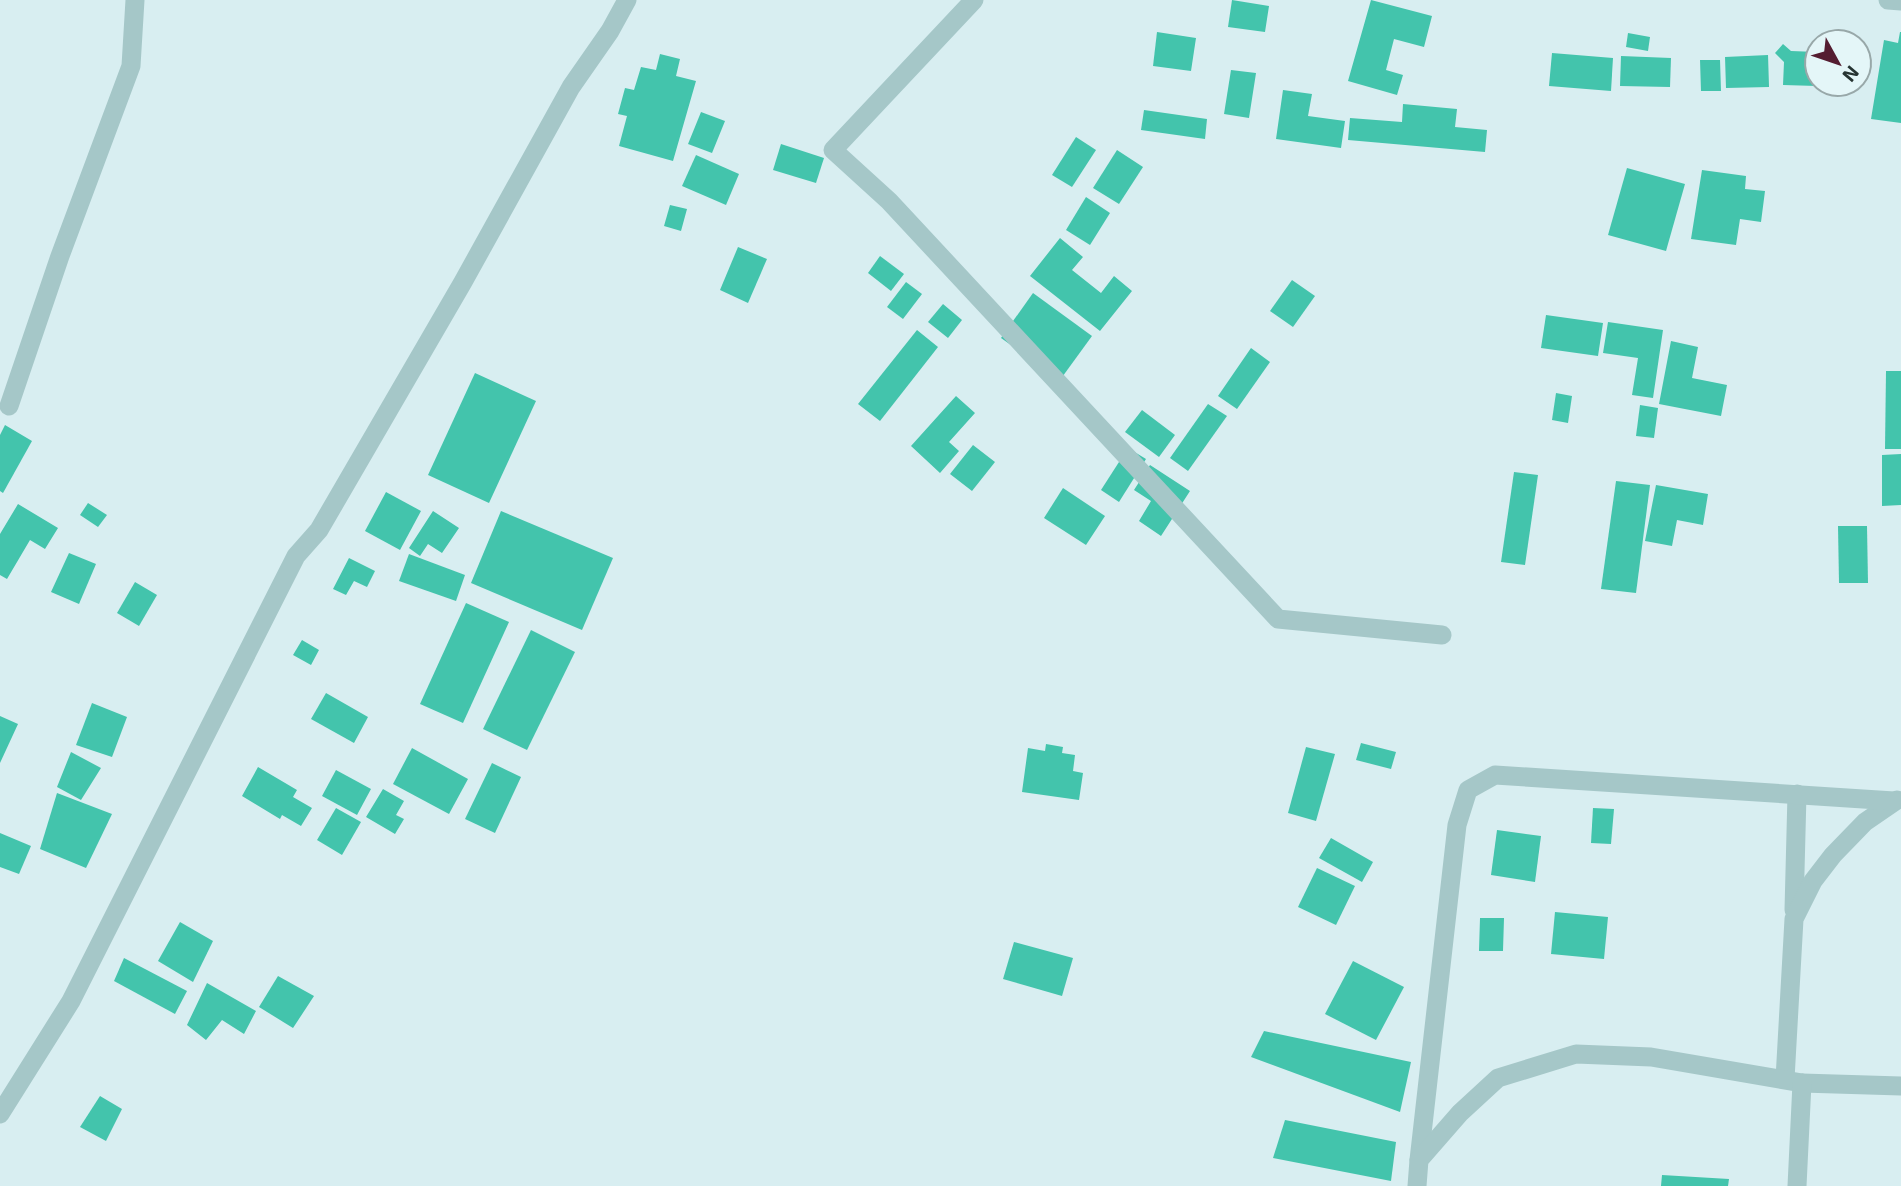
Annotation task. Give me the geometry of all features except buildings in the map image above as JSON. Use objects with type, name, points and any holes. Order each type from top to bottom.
[{"type":"street","points":[[9,406],[60,257],[131,66],[135,0]]},
{"type":"street","points":[[0,1114],[71,1002],[296,556],[319,530],[463,282],[571,87],[610,31],[626,0]]},
{"type":"street","points":[[974,0],[833,150],[889,201],[1278,619],[1442,635]]},
{"type":"street","points":[[1888,0],[1901,1]]},
{"type":"street","points":[[1417,1186],[1457,825],[1468,790],[1495,775],[1898,800]]},
{"type":"street","points":[[1797,794],[1793,1081],[1797,1186]]},
{"type":"street","points":[[1794,919],[1813,881],[1833,855],[1865,822],[1898,800]]},
{"type":"street","points":[[1419,1160],[1460,1113],[1498,1078],[1576,1054],[1651,1057],[1793,1081],[1901,1086]]}]
